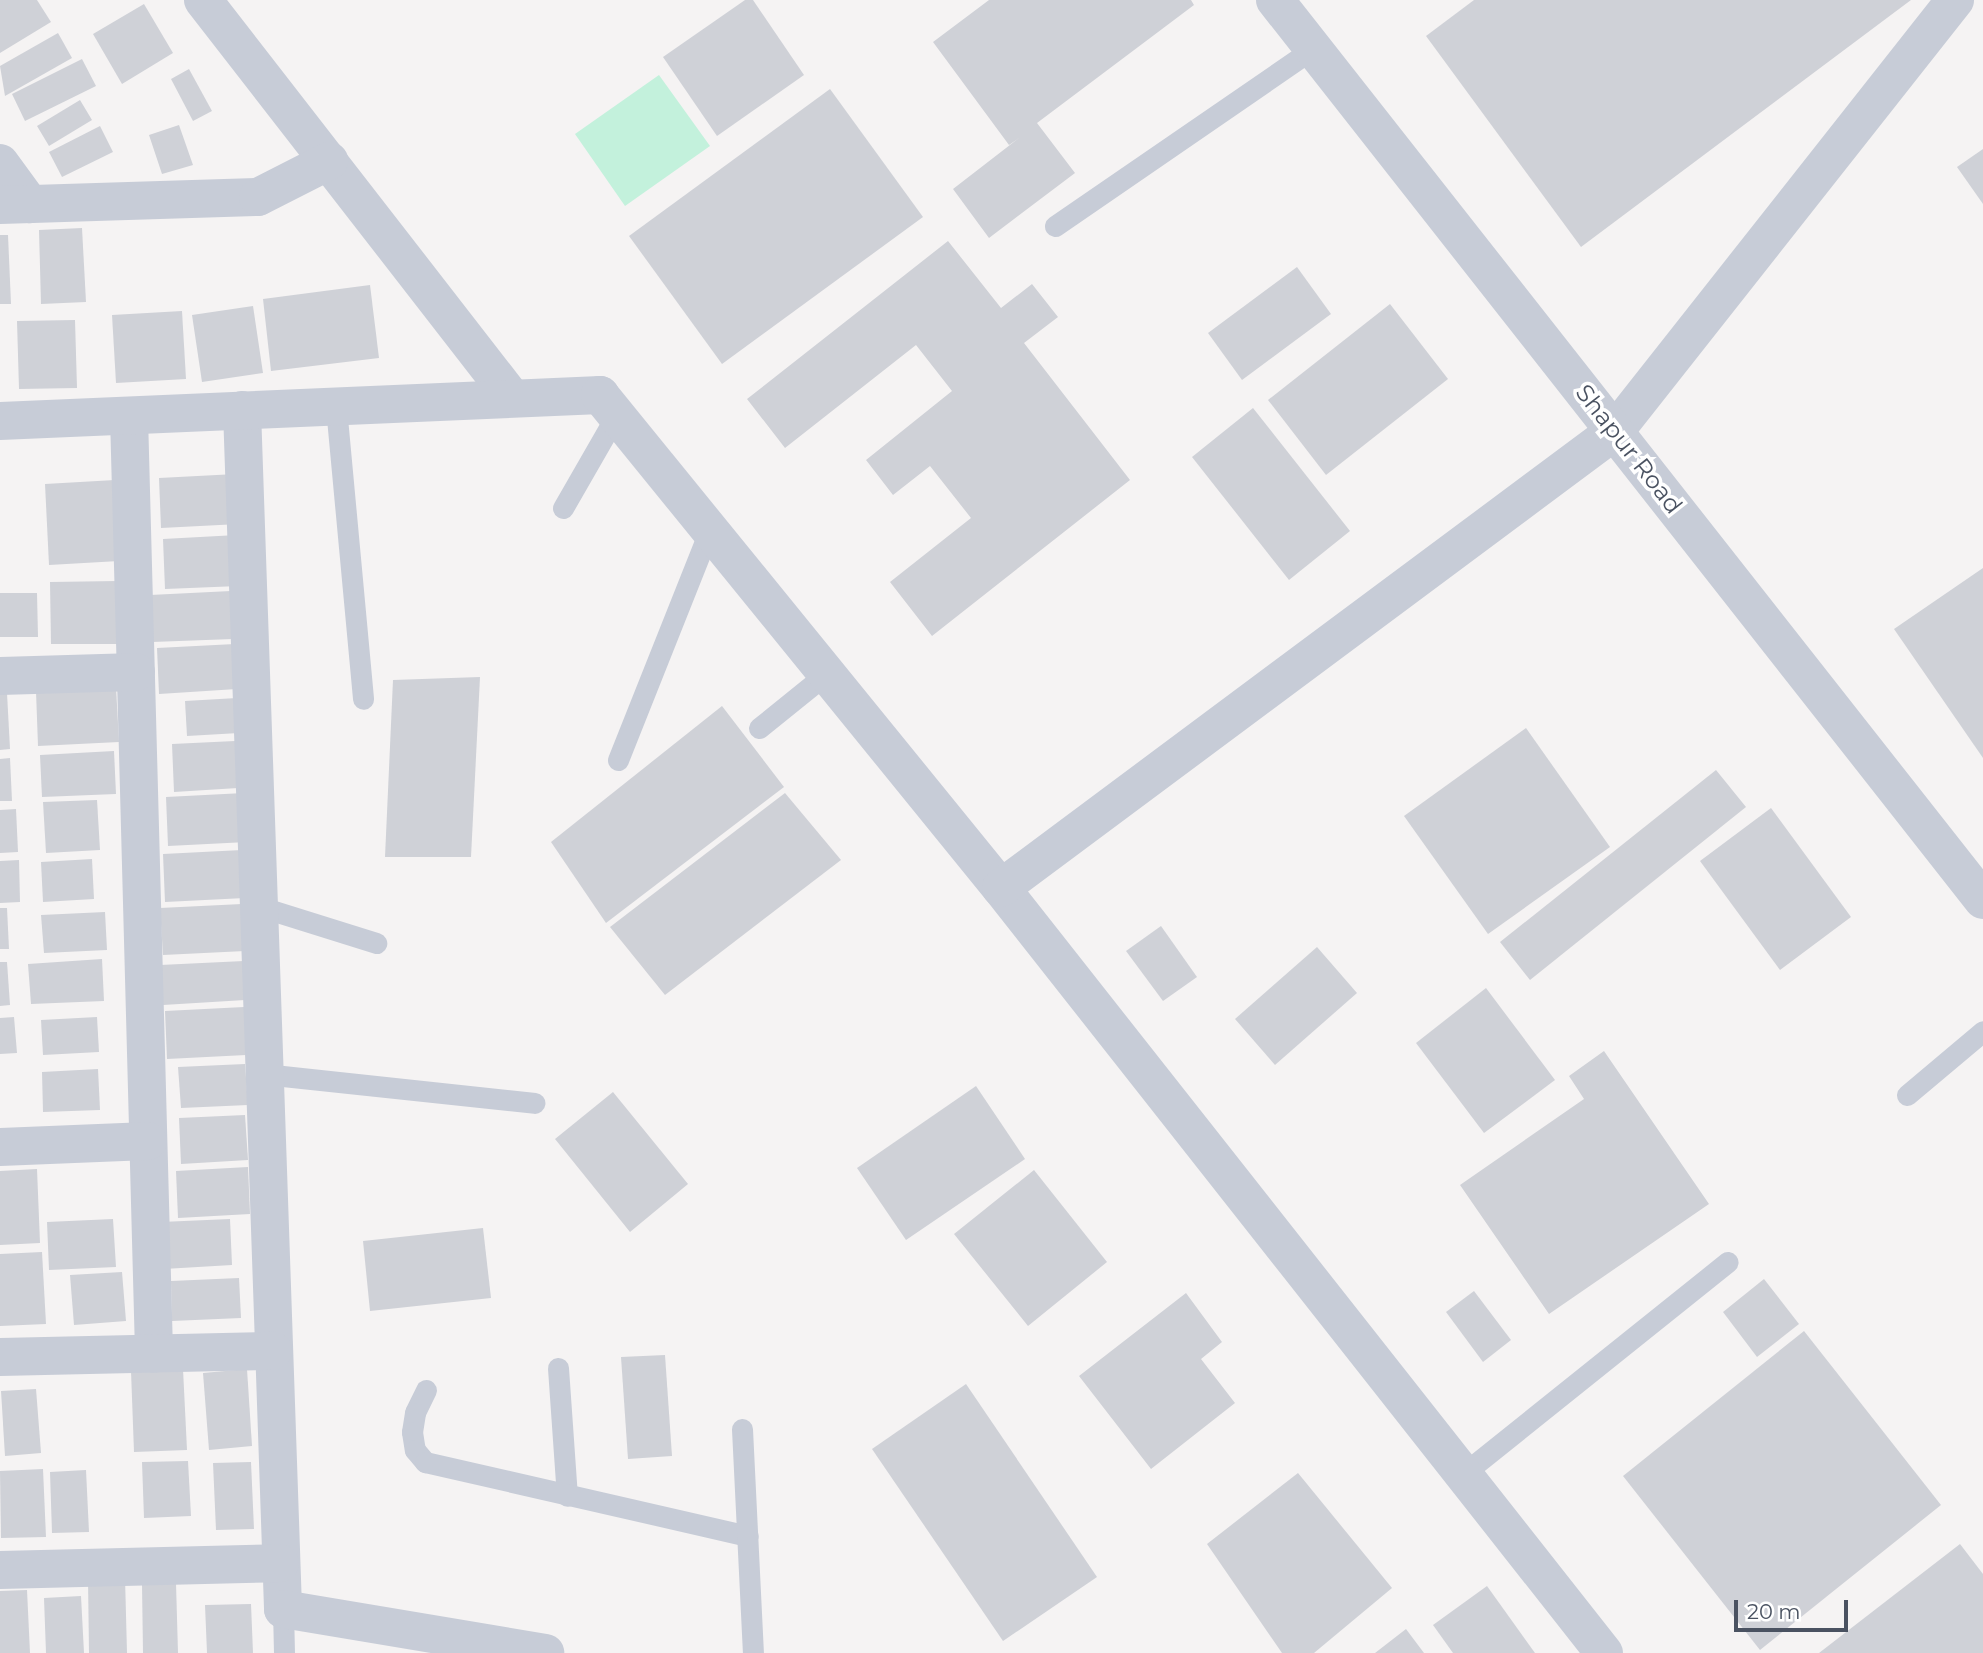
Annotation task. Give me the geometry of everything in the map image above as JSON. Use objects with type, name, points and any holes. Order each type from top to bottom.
[{"type":"street","points":[[203,0],[512,398]]},
{"type":"street","name":"Shapur Road","points":[[1275,0],[1983,900]]},
{"type":"street","points":[[1001,888],[1615,431],[1955,0]]},
{"type":"street","points":[[0,163],[15,205],[258,197],[329,161]]},
{"type":"street","points":[[0,421],[600,395],[708,534],[1001,888],[1604,1653]]},
{"type":"street","points":[[242,410],[283,1609],[545,1653]]},
{"type":"street","points":[[129,416],[154,1354]]},
{"type":"street","points":[[0,676],[136,672]]},
{"type":"street","points":[[0,1147],[148,1141]]},
{"type":"street","points":[[0,1357],[274,1351]]},
{"type":"street","points":[[0,1570],[281,1563]]},
{"type":"lane","points":[[1055,226],[1313,49]]},
{"type":"lane","points":[[336,407],[363,699]]},
{"type":"lane","points":[[563,508],[616,416]]},
{"type":"lane","points":[[618,760],[708,534]]},
{"type":"lane","points":[[759,728],[826,674]]},
{"type":"lane","points":[[258,906],[376,943]]},
{"type":"lane","points":[[1907,1095],[1983,1031]]},
{"type":"lane","points":[[264,1074],[534,1103]]},
{"type":"lane","points":[[1463,1474],[1728,1262]]},
{"type":"lane","points":[[558,1368],[567,1496]]},
{"type":"lane","points":[[426,1390],[415,1413],[412,1432],[415,1450],[425,1462],[748,1536]]},
{"type":"lane","points":[[742,1429],[753,1653]]},
{"type":"lane","points":[[283,1609],[284,1653]]},
{"type":"green space","points":[[659,75],[710,146],[625,206],[575,134]]},
{"type":"building","points":[[0,0],[37,0],[51,22],[0,53]]},
{"type":"building","points":[[745,0],[753,0],[804,75],[717,136],[663,57]]},
{"type":"building","points":[[989,0],[1191,0],[1194,5],[1037,123],[1075,173],[989,238],[953,189],[1019,138],[1009,145],[933,42]]},
{"type":"building","points":[[1474,0],[1911,0],[1581,247],[1426,36]]},
{"type":"building","points":[[144,4],[173,53],[122,84],[93,34]]},
{"type":"building","points":[[58,33],[72,58],[5,96],[0,66]]},
{"type":"building","points":[[82,59],[96,86],[25,121],[12,94]]},
{"type":"building","points":[[189,69],[212,111],[193,121],[171,79]]},
{"type":"building","points":[[830,89],[923,217],[722,364],[629,236]]},
{"type":"building","points":[[80,100],[92,120],[49,146],[37,126]]},
{"type":"building","points":[[179,125],[193,165],[162,174],[149,135]]},
{"type":"building","points":[[100,126],[113,152],[62,177],[49,152]]},
{"type":"building","points":[[1983,149],[1983,204],[1957,167]]},
{"type":"building","points":[[82,228],[86,302],[41,304],[39,230]]},
{"type":"building","points":[[0,235],[8,235],[11,304],[0,304]]},
{"type":"building","points":[[948,241],[1001,308],[1032,284],[1058,317],[1024,343],[1130,480],[932,636],[890,582],[971,518],[930,466],[893,495],[866,460],[952,391],[916,345],[785,448],[747,399]]},
{"type":"building","points":[[1297,267],[1331,314],[1242,380],[1208,333]]},
{"type":"building","points":[[370,285],[379,358],[271,371],[263,299]]},
{"type":"building","points":[[1390,304],[1448,379],[1326,475],[1268,400]]},
{"type":"building","points":[[253,306],[263,373],[202,382],[192,315]]},
{"type":"building","points":[[182,311],[186,379],[116,383],[112,315]]},
{"type":"building","points":[[75,320],[77,388],[19,389],[17,321]]},
{"type":"building","points":[[1253,408],[1350,531],[1289,580],[1192,457]]},
{"type":"building","points":[[236,474],[239,524],[161,528],[159,478]]},
{"type":"building","points":[[115,480],[119,561],[49,565],[45,484]]},
{"type":"building","points":[[237,535],[239,586],[165,589],[163,539]]},
{"type":"building","points":[[1983,568],[1983,758],[1894,629]]},
{"type":"building","points":[[118,581],[118,644],[51,644],[50,582]]},
{"type":"building","points":[[231,591],[233,639],[152,642],[150,595]]},
{"type":"building","points":[[0,593],[37,593],[38,637],[0,637]]},
{"type":"building","points":[[235,644],[237,689],[159,694],[157,648]]},
{"type":"building","points":[[480,677],[471,857],[385,857],[393,680]]},
{"type":"building","points":[[116,687],[119,742],[38,746],[36,691]]},
{"type":"building","points":[[7,693],[10,749],[0,750],[0,694]]},
{"type":"building","points":[[237,698],[239,733],[187,736],[185,701]]},
{"type":"building","points":[[722,706],[784,787],[606,923],[551,842]]},
{"type":"building","points":[[1526,728],[1610,847],[1488,934],[1404,816]]},
{"type":"building","points":[[235,741],[238,788],[174,792],[172,744]]},
{"type":"building","points":[[114,751],[116,794],[42,797],[40,755]]},
{"type":"building","points":[[10,758],[12,801],[0,801],[0,759]]},
{"type":"building","points":[[1716,770],[1746,807],[1530,980],[1500,942]]},
{"type":"building","points":[[244,793],[247,842],[168,846],[166,797]]},
{"type":"building","points":[[785,793],[841,860],[665,995],[610,927]]},
{"type":"building","points":[[97,800],[100,850],[46,853],[43,802]]},
{"type":"building","points":[[1771,808],[1851,917],[1780,970],[1700,861]]},
{"type":"building","points":[[16,809],[18,852],[0,853],[0,810]]},
{"type":"building","points":[[242,850],[245,898],[165,902],[163,854]]},
{"type":"building","points":[[92,859],[94,899],[43,902],[41,862]]},
{"type":"building","points":[[19,860],[20,902],[0,903],[0,861]]},
{"type":"building","points":[[242,904],[245,951],[163,955],[160,908]]},
{"type":"building","points":[[0,908],[7,908],[9,949],[0,949]]},
{"type":"building","points":[[105,912],[107,950],[44,953],[41,915]]},
{"type":"building","points":[[1161,926],[1197,977],[1163,1001],[1126,951]]},
{"type":"building","points":[[1317,947],[1357,993],[1275,1065],[1235,1019]]},
{"type":"building","points":[[102,959],[104,1001],[31,1004],[28,964]]},
{"type":"building","points":[[244,961],[245,1000],[163,1005],[160,965]]},
{"type":"building","points":[[0,962],[7,962],[10,1005],[0,1006]]},
{"type":"building","points":[[1486,988],[1555,1080],[1484,1133],[1416,1043]]},
{"type":"building","points":[[244,1007],[246,1055],[167,1059],[165,1011]]},
{"type":"building","points":[[14,1017],[17,1053],[0,1054],[0,1018]]},
{"type":"building","points":[[97,1017],[99,1052],[43,1055],[41,1020]]},
{"type":"building","points":[[1604,1051],[1709,1204],[1549,1314],[1460,1185],[1584,1099],[1569,1076]]},
{"type":"building","points":[[245,1064],[248,1105],[181,1108],[178,1067]]},
{"type":"building","points":[[98,1069],[100,1110],[43,1112],[42,1072]]},
{"type":"building","points":[[976,1086],[1025,1159],[906,1240],[857,1168]]},
{"type":"building","points":[[613,1092],[688,1184],[630,1232],[555,1139]]},
{"type":"building","points":[[245,1115],[248,1160],[181,1164],[179,1118]]},
{"type":"building","points":[[248,1167],[250,1214],[178,1218],[176,1171]]},
{"type":"building","points":[[37,1169],[40,1243],[0,1245],[0,1171]]},
{"type":"building","points":[[1034,1170],[1107,1262],[1028,1326],[954,1234]]},
{"type":"building","points":[[113,1219],[116,1267],[49,1270],[47,1222]]},
{"type":"building","points":[[230,1219],[232,1265],[164,1269],[161,1222]]},
{"type":"building","points":[[483,1228],[491,1298],[370,1311],[363,1241]]},
{"type":"building","points":[[42,1252],[46,1324],[0,1326],[0,1254]]},
{"type":"building","points":[[122,1272],[126,1321],[74,1325],[70,1275]]},
{"type":"building","points":[[239,1278],[241,1318],[172,1321],[171,1281]]},
{"type":"building","points":[[1764,1279],[1799,1324],[1757,1357],[1723,1312]]},
{"type":"building","points":[[1474,1291],[1511,1340],[1483,1362],[1446,1312]]},
{"type":"building","points":[[1186,1293],[1222,1342],[1201,1359],[1235,1403],[1151,1469],[1079,1376]]},
{"type":"building","points":[[1804,1331],[1941,1505],[1760,1650],[1623,1476]]},
{"type":"building","points":[[665,1355],[672,1456],[628,1459],[621,1357]]},
{"type":"building","points":[[183,1369],[187,1450],[134,1452],[131,1371]]},
{"type":"building","points":[[247,1369],[252,1446],[209,1450],[203,1373]]},
{"type":"building","points":[[966,1384],[1097,1577],[1003,1641],[872,1449]]},
{"type":"building","points":[[36,1389],[41,1453],[5,1456],[1,1391]]},
{"type":"building","points":[[188,1461],[191,1516],[144,1518],[142,1462]]},
{"type":"building","points":[[251,1462],[254,1529],[216,1530],[213,1463]]},
{"type":"building","points":[[43,1469],[46,1537],[1,1538],[0,1471]]},
{"type":"building","points":[[86,1470],[89,1532],[52,1533],[50,1472]]},
{"type":"building","points":[[1298,1473],[1392,1588],[1314,1653],[1282,1653],[1207,1544]]},
{"type":"building","points":[[1960,1544],[1983,1574],[1983,1653],[1819,1653]]},
{"type":"building","points":[[125,1577],[127,1653],[89,1653],[88,1578]]},
{"type":"building","points":[[176,1583],[178,1653],[143,1653],[142,1584]]},
{"type":"building","points":[[1487,1586],[1535,1653],[1453,1653],[1433,1625]]},
{"type":"building","points":[[27,1590],[30,1653],[0,1653],[0,1591]]},
{"type":"building","points":[[81,1596],[84,1653],[46,1653],[44,1598]]},
{"type":"building","points":[[251,1604],[253,1653],[207,1653],[205,1605]]},
{"type":"building","points":[[1406,1629],[1424,1653],[1375,1653]]}]
